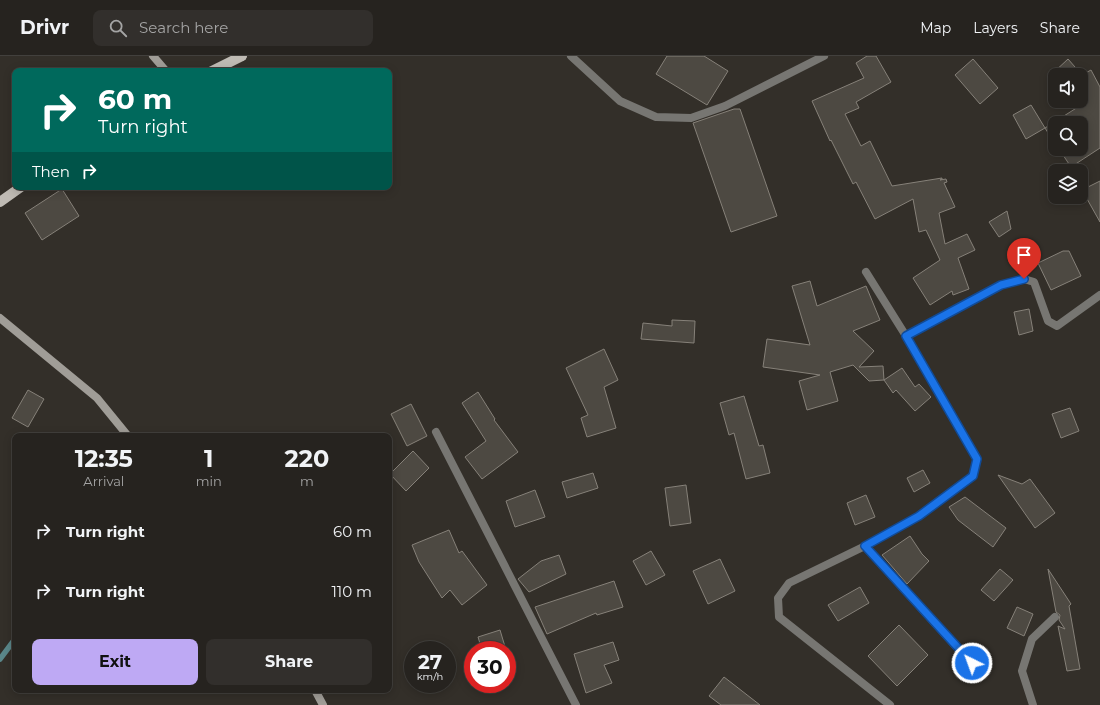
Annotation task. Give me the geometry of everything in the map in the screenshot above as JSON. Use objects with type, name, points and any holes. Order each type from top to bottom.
[{"type":"main road","points":[[218,68],[242,56]]},
{"type":"main road","points":[[0,202],[17,190]]},
{"type":"street","points":[[153,56],[163,68]]},
{"type":"street","points":[[571,56],[620,101],[656,117],[691,118],[725,106],[824,56]]},
{"type":"street","points":[[866,272],[906,336],[977,459],[973,476],[919,516],[865,546],[789,583],[778,598],[779,617],[890,705]]},
{"type":"street","points":[[906,336],[1001,285],[1024,279],[1034,282],[1048,321],[1057,326],[1100,295]]},
{"type":"street","points":[[0,318],[97,398],[126,433]]},
{"type":"street","points":[[436,432],[576,705]]},
{"type":"street","points":[[865,546],[982,675]]},
{"type":"street","points":[[1033,705],[1022,671],[1032,639],[1055,617]]},
{"type":"street","points":[[317,693],[323,705]]},
{"type":"building","points":[[667,56],[704,56],[728,71],[707,105],[656,74]]},
{"type":"building","points":[[867,56],[876,56],[891,82],[856,102],[859,108],[845,114],[861,146],[870,141],[892,186],[942,178],[940,180],[946,179],[947,182],[944,183],[955,207],[939,213],[945,244],[967,234],[975,250],[958,258],[969,289],[953,295],[952,291],[930,305],[913,278],[940,260],[926,230],[919,232],[913,199],[875,219],[856,182],[853,184],[831,140],[830,141],[812,101],[864,78],[856,63]]},
{"type":"building","points":[[973,59],[998,88],[980,104],[955,75]]},
{"type":"building","points":[[1068,59],[1076,68],[1058,68]]},
{"type":"building","points":[[1091,70],[1100,87],[1100,148],[1088,156],[1088,116],[1064,116],[1076,108],[1088,108],[1088,72]]},
{"type":"building","points":[[1031,105],[1045,128],[1026,139],[1013,115]]},
{"type":"building","points":[[734,109],[740,109],[777,216],[731,232],[693,123]]},
{"type":"building","points":[[1048,126],[1048,133],[1045,128]]},
{"type":"building","points":[[1064,156],[1088,156],[1076,164],[1069,164]]},
{"type":"building","points":[[1100,181],[1100,222],[1088,201],[1088,187]]},
{"type":"building","points":[[63,190],[79,216],[42,240],[25,213]]},
{"type":"building","points":[[1007,211],[1011,229],[999,237],[989,222]]},
{"type":"building","points":[[1063,251],[1069,251],[1081,276],[1051,290],[1038,263]]},
{"type":"building","points":[[810,281],[817,306],[866,286],[880,320],[853,331],[874,351],[859,367],[883,366],[884,380],[869,381],[853,365],[830,372],[838,401],[807,410],[799,381],[820,375],[763,367],[767,339],[810,345],[792,286]]},
{"type":"building","points":[[1029,309],[1033,331],[1019,335],[1014,312]]},
{"type":"building","points":[[672,320],[695,321],[694,343],[641,339],[643,323],[672,326]]},
{"type":"building","points":[[604,349],[618,380],[604,387],[616,428],[587,437],[581,418],[588,415],[566,368]]},
{"type":"building","points":[[902,368],[915,387],[919,384],[931,397],[915,411],[896,390],[893,393],[884,380]]},
{"type":"building","points":[[28,390],[44,399],[28,427],[12,418]]},
{"type":"building","points":[[478,392],[495,419],[494,420],[518,452],[482,479],[465,457],[486,441],[462,403]]},
{"type":"building","points":[[744,396],[759,446],[763,445],[770,473],[746,479],[734,433],[729,435],[720,403]]},
{"type":"building","points":[[411,404],[427,436],[407,446],[391,414]]},
{"type":"building","points":[[1070,408],[1079,431],[1061,438],[1052,414]]},
{"type":"building","points":[[413,451],[429,468],[406,491],[392,476],[392,472]]},
{"type":"building","points":[[923,470],[930,483],[914,492],[907,478]]},
{"type":"building","points":[[593,473],[598,488],[567,498],[562,482]]},
{"type":"building","points":[[998,475],[1022,484],[1030,479],[1055,513],[1035,528]]},
{"type":"building","points":[[686,485],[691,523],[670,526],[665,488]]},
{"type":"building","points":[[535,490],[545,517],[515,527],[506,501]]},
{"type":"building","points":[[866,495],[875,517],[855,525],[847,503]]},
{"type":"building","points":[[965,497],[1006,528],[993,547],[958,520],[949,507]]},
{"type":"building","points":[[449,530],[459,553],[462,551],[487,585],[462,605],[450,590],[442,598],[419,562],[412,545]]},
{"type":"building","points":[[910,536],[922,554],[929,561],[907,584],[882,555]]},
{"type":"building","points":[[651,551],[665,575],[646,585],[633,561]]},
{"type":"building","points":[[559,555],[566,574],[529,592],[518,579],[541,561]]},
{"type":"building","points":[[720,559],[735,591],[708,604],[693,571]]},
{"type":"building","points":[[1000,569],[1013,580],[994,601],[981,590]]},
{"type":"building","points":[[1048,569],[1071,604],[1069,606],[1080,669],[1067,671],[1058,626],[1065,629],[1059,620],[1060,615],[1056,612]]},
{"type":"building","points":[[614,581],[623,607],[597,615],[596,613],[547,634],[535,607]]},
{"type":"building","points":[[860,587],[869,603],[838,621],[828,605]]},
{"type":"building","points":[[1017,607],[1033,614],[1024,636],[1007,628]]},
{"type":"building","points":[[899,625],[928,655],[897,686],[868,656]]},
{"type":"building","points":[[500,630],[503,641],[479,641],[478,637]]},
{"type":"building","points":[[613,642],[619,660],[604,665],[612,683],[586,693],[574,654]]},
{"type":"building","points":[[724,677],[760,705],[721,705],[709,696]]},
{"type":"waterway","points":[[0,659],[12,643]]},
{"type":"route","points":[[972,663],[865,546],[919,516],[973,476],[977,459],[906,336],[1001,285],[1024,279]]}]
